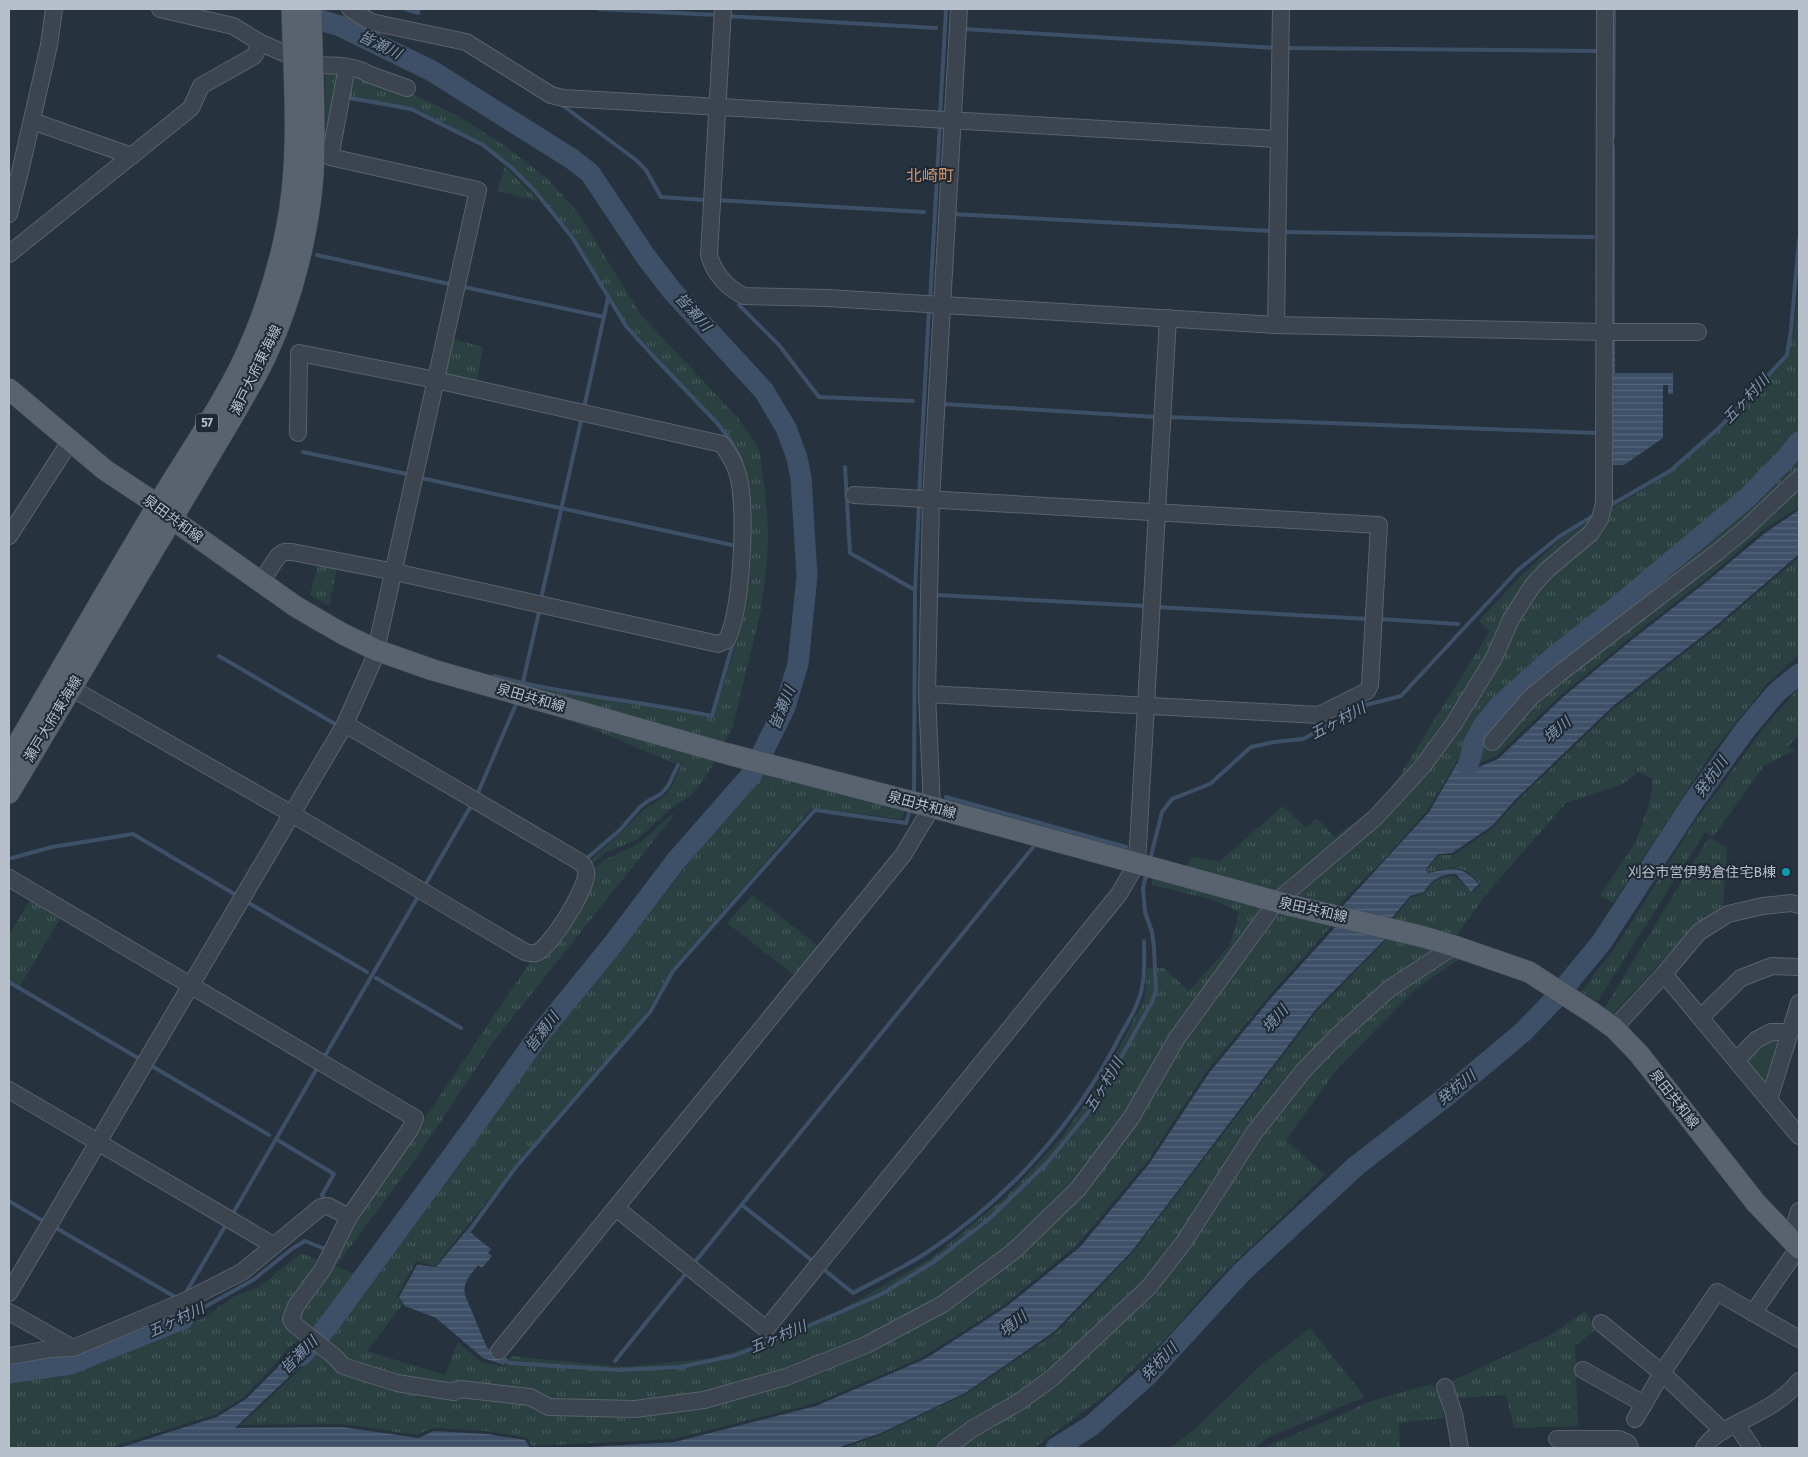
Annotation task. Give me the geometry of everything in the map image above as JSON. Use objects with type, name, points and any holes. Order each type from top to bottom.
[{"type":"main road","name":"瀬戸大府東海線","points":[[292,9],[303,57]]},
{"type":"main road","name":"瀬戸大府東海線","points":[[9,793],[71,688],[165,512],[238,371],[255,334],[269,296],[286,231],[291,198],[303,57],[311,9]]},
{"type":"main road","name":"泉田共和線","points":[[9,389],[105,470],[261,582],[317,619],[376,650],[440,672],[728,754],[929,806],[1283,903],[1454,946],[1529,972],[1614,1028],[1639,1054],[1756,1203],[1796,1245]]},
{"type":"main road","name":"瀬戸大府東海線","points":[[9,759],[165,512]]},
{"type":"street","points":[[9,214],[50,45],[54,9]]},
{"type":"street","points":[[160,9],[180,12],[233,26],[261,43],[303,57],[364,71],[407,88]]},
{"type":"street","points":[[350,9],[371,22],[466,42],[551,95],[563,98],[1278,139]]},
{"type":"street","points":[[723,9],[709,255],[712,266],[734,292],[744,296],[827,298],[1276,325],[1604,332],[1698,332]]},
{"type":"street","points":[[499,1351],[904,855],[929,806],[923,499],[944,120],[959,9]]},
{"type":"street","points":[[1276,325],[1281,9]]},
{"type":"street","points":[[9,878],[415,1118],[411,1128],[349,1217],[322,1269],[296,1306],[291,1319],[294,1324],[335,1357],[343,1366],[397,1383],[454,1392],[460,1389],[530,1397],[550,1407],[635,1409],[704,1400],[786,1377],[866,1345],[950,1298],[1014,1251],[1078,1189],[1131,1118],[1177,1038],[1283,903],[1375,818],[1422,767],[1453,725],[1494,658],[1511,619],[1533,585],[1547,570],[1590,533],[1600,519],[1604,503],[1605,9]]},
{"type":"street","points":[[9,254],[191,108],[201,86],[254,56],[261,43]]},
{"type":"street","points":[[9,1293],[346,724],[374,661],[478,190],[330,157],[347,67]]},
{"type":"street","points":[[32,121],[132,156]]},
{"type":"street","points":[[616,1208],[766,1329],[1119,894],[1139,864],[1145,706],[1168,318]]},
{"type":"street","points":[[261,582],[278,556],[284,552],[292,552],[395,572],[718,644],[727,640],[731,631],[740,581],[742,497],[738,475],[732,458],[722,444],[436,380],[299,353],[298,433]]},
{"type":"street","points":[[9,536],[71,440]]},
{"type":"street","points":[[1492,742],[1531,697],[1716,553],[1744,530],[1799,478]]},
{"type":"street","points":[[854,495],[1379,525],[1370,685],[1367,692],[1320,715],[927,694]]},
{"type":"street","points":[[71,688],[292,814],[525,952],[531,954],[538,952],[546,945],[567,917],[582,888],[587,873],[585,867],[580,862],[346,724]]},
{"type":"street","points":[[1614,1028],[1664,974],[1699,932],[1728,914],[1763,906],[1799,905]]},
{"type":"street","points":[[946,1448],[972,1429],[1019,1402],[1052,1378],[1149,1287],[1184,1242],[1254,1133],[1304,1070],[1336,1037],[1389,989],[1454,946]]},
{"type":"street","points":[[1701,1017],[1741,978],[1772,966],[1799,966]]},
{"type":"street","points":[[1664,974],[1799,1136]]},
{"type":"street","points":[[1770,1100],[1799,1003]]},
{"type":"street","points":[[1737,1060],[1756,1040],[1771,1032],[1790,1032]]},
{"type":"street","points":[[9,1090],[273,1245]]},
{"type":"street","points":[[9,1356],[50,1349],[73,1348],[181,1303],[242,1272],[321,1207],[328,1206],[349,1217]]},
{"type":"street","points":[[1753,1313],[1796,1245],[1799,1211]]},
{"type":"street","points":[[1635,1419],[1662,1373],[1717,1292],[1799,1339]]},
{"type":"street","points":[[9,1312],[73,1348]]},
{"type":"street","points":[[1601,1323],[1729,1427],[1752,1448]]},
{"type":"street","points":[[1583,1370],[1644,1404]]},
{"type":"street","points":[[1704,1448],[1729,1427],[1776,1403],[1799,1381]]},
{"type":"street","points":[[1445,1387],[1454,1414],[1460,1448]]},
{"type":"street","points":[[1557,1439],[1619,1439],[1628,1443],[1630,1448]]},
{"type":"green space","points":[[325,71],[341,71],[326,152]]},
{"type":"green space","points":[[356,75],[405,91],[455,114],[505,146],[548,179],[579,214],[641,315],[737,417],[754,441],[760,453],[765,492],[768,529],[767,561],[761,610],[733,726],[724,742],[527,686],[713,718],[738,634],[746,599],[749,571],[749,499],[742,463],[732,440],[627,325],[574,236],[513,167],[483,144],[412,108],[347,96],[351,78]]},
{"type":"green space","points":[[505,167],[539,201],[497,191]]},
{"type":"green space","points":[[1799,281],[1799,507],[1763,530],[1707,578],[1631,637],[1561,695],[1496,756],[1476,765],[1483,742],[1472,736],[1427,811],[1338,906],[1187,868],[1191,857],[1220,861],[1283,806],[1306,828],[1317,818],[1334,837],[1383,802],[1490,631],[1479,621],[1521,576],[1562,538],[1669,474],[1723,427],[1786,353],[1794,330]]},
{"type":"green space","points":[[450,338],[483,347],[476,386],[444,379]]},
{"type":"green space","points":[[1799,557],[1799,655],[1767,684],[1711,754],[1613,903],[1600,895],[1635,843],[1649,805],[1653,779],[1638,772],[1621,785],[1566,803],[1489,891],[1455,938],[1392,921],[1410,898],[1425,893],[1434,882],[1441,878],[1455,876],[1472,893],[1481,885],[1469,873],[1458,868],[1429,872],[1427,869],[1439,855],[1453,855],[1493,828],[1515,803],[1614,708],[1719,626]]},
{"type":"green space","points":[[319,561],[338,564],[329,606],[310,595]]},
{"type":"green space","points":[[1799,688],[1799,736],[1787,747],[1795,750],[1764,766],[1713,837],[1705,832],[1597,1002],[1581,992],[1619,942],[1695,821],[1766,725]]},
{"type":"green space","points":[[521,703],[717,758],[701,784],[690,796],[674,806],[638,839],[605,853],[591,865],[588,862],[623,831],[643,810],[666,795],[681,766],[597,731]]},
{"type":"green space","points":[[766,767],[906,805],[902,819],[812,808],[673,968],[642,1019],[531,1147],[435,1266],[416,1261],[397,1297],[403,1304],[367,1351],[445,1375],[458,1342],[481,1362],[505,1367],[511,1356],[623,1367],[713,1358],[782,1337],[841,1310],[932,1258],[1008,1195],[1062,1137],[1107,1071],[1145,998],[1147,968],[1164,968],[1189,991],[1230,945],[1239,912],[1211,899],[1152,885],[1152,873],[1334,923],[1269,996],[1206,1072],[1147,1162],[1077,1245],[1004,1305],[923,1357],[816,1403],[674,1439],[532,1446],[527,1438],[487,1431],[432,1428],[417,1435],[343,1424],[241,1425],[318,1352],[373,1279],[520,1074]]},
{"type":"green space","points":[[672,814],[674,815],[497,1037],[417,1157],[336,1266],[357,1275],[311,1331],[287,1349],[273,1367],[244,1397],[216,1414],[109,1448],[9,1448],[9,1378],[71,1370],[204,1318],[235,1296],[259,1287],[301,1253],[329,1264],[351,1220],[419,1127],[590,873],[604,860],[640,843]]},
{"type":"green space","points":[[1709,837],[1727,848],[1723,906],[1696,925],[1609,1018],[1602,1012]]},
{"type":"green space","points":[[752,895],[821,948],[797,977],[727,923]]},
{"type":"green space","points":[[32,896],[63,914],[20,986],[9,979],[9,935]]},
{"type":"green space","points":[[1388,938],[1463,957],[1418,987],[1338,1068],[1286,1140],[1325,1175],[1214,1283],[1170,1334],[1111,1391],[1034,1448],[843,1448],[882,1434],[966,1394],[1057,1332],[1133,1252],[1317,1011]]},
{"type":"green space","points":[[1772,1036],[1783,1039],[1766,1090],[1744,1062],[1759,1046]]},
{"type":"green space","points":[[1585,1311],[1596,1329],[1575,1346],[1578,1426],[1514,1428],[1506,1395],[1457,1398],[1450,1382],[1552,1334]]},
{"type":"green space","points":[[1310,1328],[1365,1397],[1267,1438],[1255,1448],[1170,1448],[1196,1428],[1260,1366]]},
{"type":"green space","points":[[1432,1384],[1438,1392],[1444,1418],[1399,1423],[1400,1448],[1267,1448],[1272,1444],[1374,1400]]},
{"type":"water","points":[[1611,338],[1615,338],[1615,373],[1673,373],[1673,394],[1668,394],[1668,385],[1663,385],[1663,438],[1624,465],[1611,465]]},
{"type":"water","name":"境川","points":[[1799,510],[1799,554],[1718,624],[1613,706],[1514,801],[1492,826],[1452,853],[1438,854],[1426,869],[1428,873],[1456,869],[1467,873],[1479,884],[1471,892],[1456,874],[1451,874],[1437,878],[1424,892],[1410,896],[1390,920],[1341,908],[1429,812],[1472,738],[1481,743],[1474,769],[1498,759],[1563,697],[1633,639],[1765,533]]},
{"type":"water","name":"境川","points":[[1338,924],[1387,937],[1316,1009],[1132,1251],[1055,1331],[965,1393],[881,1433],[837,1448],[574,1448],[675,1442],[816,1406],[925,1359],[1006,1307],[1080,1247],[1149,1164],[1209,1073],[1272,997]]},
{"type":"water","points":[[467,1230],[491,1249],[488,1253],[492,1256],[482,1268],[478,1265],[470,1275],[464,1290],[465,1295],[487,1348],[508,1359],[504,1365],[483,1358],[436,1318],[405,1306],[399,1297],[417,1265],[436,1267]]},
{"type":"water","points":[[304,1340],[317,1350],[235,1428],[342,1427],[418,1438],[434,1431],[487,1434],[525,1440],[530,1448],[119,1448],[217,1417],[246,1399],[277,1368],[289,1352]]},
{"type":"waterway","points":[[406,9],[418,13],[419,9]]},
{"type":"waterway","points":[[599,9],[716,15]]},
{"type":"waterway","points":[[940,116],[946,9]]},
{"type":"waterway","points":[[1613,137],[1614,9]]},
{"type":"waterway","name":"皆瀬川","points":[[294,12],[340,26],[432,71],[572,159],[590,173],[646,257],[673,292],[764,391],[786,428],[797,458],[801,478],[807,576],[798,664],[785,707],[752,774],[675,862],[610,948],[539,1035],[327,1327],[301,1356]]},
{"type":"waterway","points":[[726,16],[936,28]]},
{"type":"waterway","points":[[964,29],[1275,48]]},
{"type":"waterway","points":[[1286,48],[1595,51]]},
{"type":"waterway","points":[[350,98],[411,109],[483,145],[512,168],[534,190],[572,237],[626,326],[718,424],[731,441],[741,460]]},
{"type":"waterway","points":[[562,105],[636,160],[646,170],[661,197],[705,200]]},
{"type":"waterway","points":[[930,301],[940,123]]},
{"type":"waterway","points":[[1613,146],[1613,328]]},
{"type":"waterway","points":[[716,200],[924,212]]},
{"type":"waterway","points":[[952,214],[1270,231]]},
{"type":"waterway","points":[[1283,232],[1593,237]]},
{"type":"waterway","name":"五ヶ村川","points":[[1609,506],[1670,471],[1721,426],[1787,355],[1799,240]]},
{"type":"waterway","points":[[317,255],[449,284]]},
{"type":"waterway","points":[[464,287],[604,317]]},
{"type":"waterway","points":[[584,408],[608,298]]},
{"type":"waterway","points":[[739,305],[779,345],[819,397],[913,401]]},
{"type":"waterway","points":[[919,496],[929,308]]},
{"type":"waterway","points":[[943,404],[1156,417]]},
{"type":"waterway","points":[[1167,417],[1596,433]]},
{"type":"waterway","points":[[541,599],[581,421]]},
{"type":"waterway","points":[[1468,766],[1474,743],[1483,726],[1500,705],[1556,655],[1748,497],[1789,455],[1799,442]]},
{"type":"waterway","points":[[303,452],[407,474]]},
{"type":"waterway","points":[[845,467],[850,553],[915,590]]},
{"type":"waterway","points":[[421,478],[732,545]]},
{"type":"waterway","points":[[914,796],[915,590],[919,503]]},
{"type":"waterway","name":"五ヶ村川","points":[[1150,860],[1162,812],[1172,799],[1210,784],[1251,747],[1303,739],[1366,705],[1401,696],[1519,569],[1560,536],[1593,516]]},
{"type":"waterway","points":[[937,595],[1146,606]]},
{"type":"waterway","points":[[1156,607],[1368,619]]},
{"type":"waterway","points":[[522,686],[540,608]]},
{"type":"waterway","points":[[1379,619],[1458,624]]},
{"type":"waterway","points":[[494,676],[548,688],[712,716],[733,643]]},
{"type":"waterway","points":[[219,656],[335,724]]},
{"type":"waterway","name":"発杭川","points":[[1056,1448],[1091,1426],[1147,1376],[1242,1272],[1356,1166],[1449,1094],[1523,1032],[1553,1001],[1601,943],[1691,805],[1745,730],[1776,693],[1799,674]]},
{"type":"waterway","points":[[477,795],[517,702]]},
{"type":"waterway","points":[[586,859],[620,830],[640,807],[661,794],[668,786],[678,765]]},
{"type":"waterway","points":[[946,797],[1126,847]]},
{"type":"waterway","points":[[424,887],[472,804]]},
{"type":"waterway","points":[[467,1234],[516,1167],[650,1012],[673,971],[815,810],[906,823],[911,807]]},
{"type":"waterway","points":[[12,858],[52,847],[133,834],[236,895]]},
{"type":"waterway","points":[[694,1263],[1034,846]]},
{"type":"waterway","name":"五ヶ村川","points":[[503,1360],[510,1363],[619,1370],[680,1367],[733,1356],[882,1294],[935,1261],[989,1219],[1048,1162],[1095,1104],[1152,1002],[1156,991],[1154,948],[1152,932],[1145,912],[1143,888],[1147,872]]},
{"type":"waterway","points":[[323,1059],[419,895]]},
{"type":"waterway","points":[[247,902],[367,972]]},
{"type":"waterway","points":[[822,1268],[853,1293],[926,1253],[956,1232],[1011,1184],[1060,1130],[1082,1100],[1132,1015],[1141,994],[1144,971],[1144,941]]},
{"type":"waterway","points":[[376,978],[461,1028]]},
{"type":"waterway","points":[[9,982],[138,1058]]},
{"type":"waterway","points":[[150,1065],[269,1135]]},
{"type":"waterway","points":[[232,1215],[319,1065]]},
{"type":"waterway","points":[[276,1139],[334,1174],[322,1195],[324,1199]]},
{"type":"waterway","points":[[9,1201],[43,1221]]},
{"type":"waterway","points":[[742,1205],[814,1262]]},
{"type":"waterway","points":[[185,1294],[227,1223]]},
{"type":"waterway","points":[[56,1228],[177,1298]]},
{"type":"waterway","name":"五ヶ村川","points":[[182,1308],[183,1319],[253,1280],[293,1248],[305,1241],[328,1250]]},
{"type":"waterway","points":[[615,1361],[687,1272]]},
{"type":"waterway","name":"五ヶ村川","points":[[9,1373],[70,1364],[183,1319]]},
{"type":"place","name":"刈谷市営伊勢倉住宅B棟","points":[[1786,872]]},
{"type":"district","name":"北崎町","points":[[930,175]]}]
